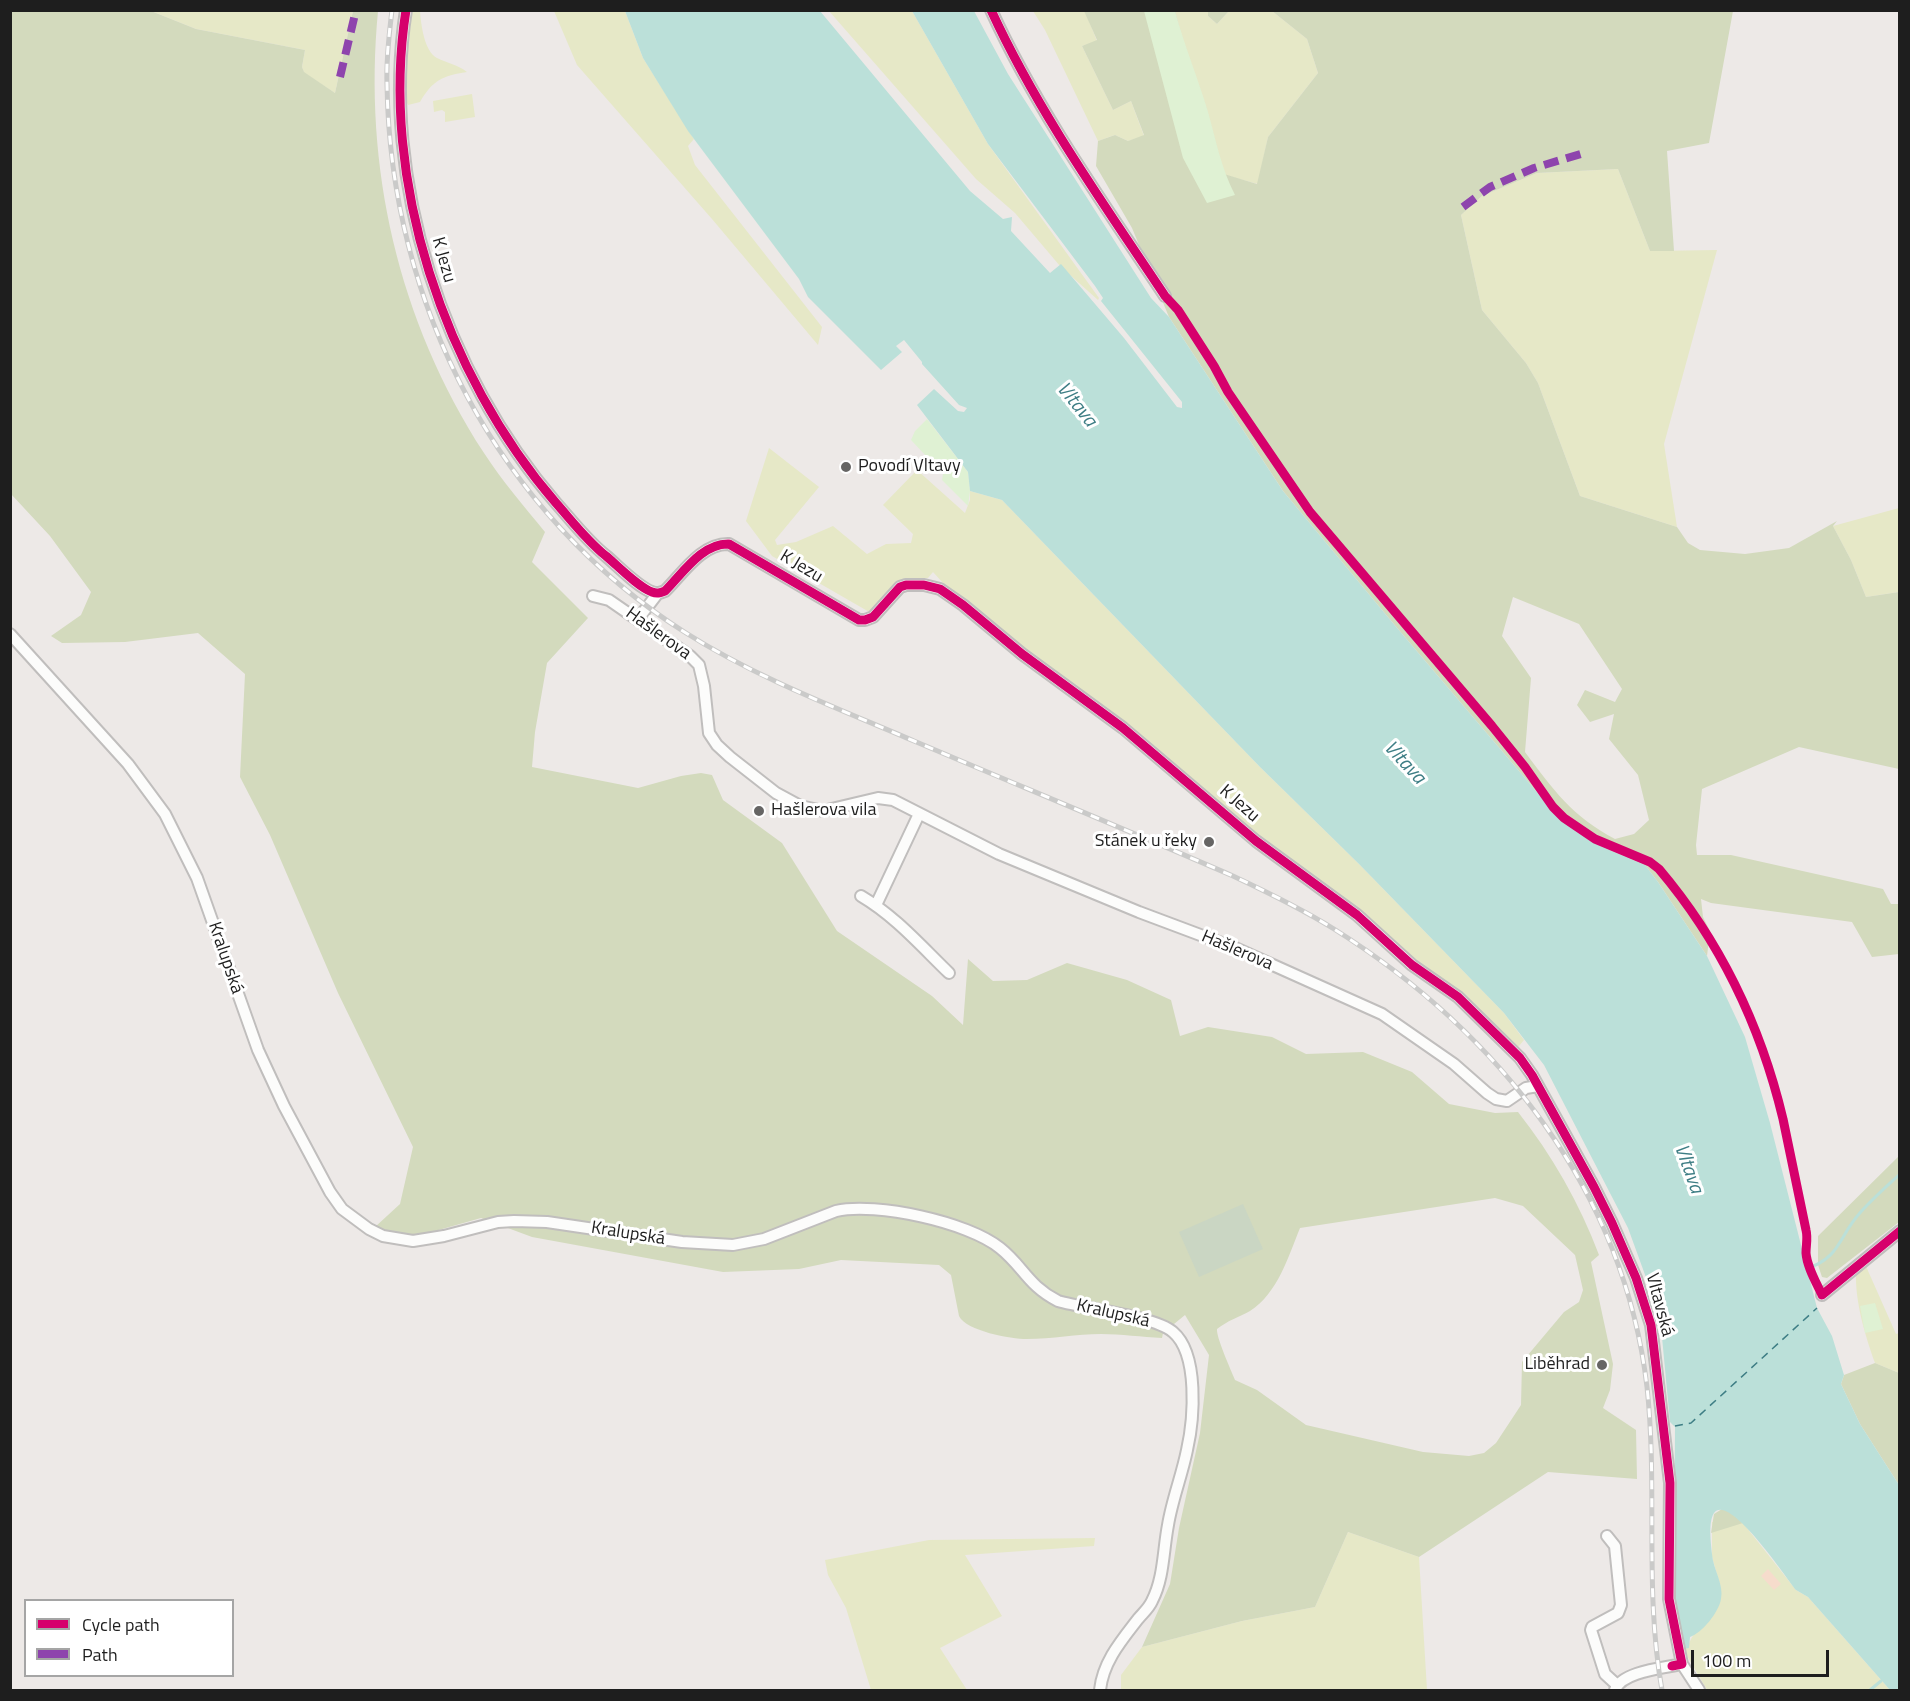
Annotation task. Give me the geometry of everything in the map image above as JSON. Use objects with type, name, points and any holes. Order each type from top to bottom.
[{"type":"street","name":"K Jezu","points":[[406,10],[400,67],[402,128],[407,170],[426,267],[453,341],[480,396],[538,483],[594,546],[647,590],[658,593],[665,591],[707,548],[720,543],[729,543],[859,620],[866,620],[873,616],[900,587],[924,585],[940,589],[1022,654],[1123,728],[1247,834],[1357,915],[1412,965],[1458,997]]},
{"type":"street","points":[[991,10],[1008,49],[1043,111],[1164,296]]},
{"type":"street","points":[[638,619],[658,593]]},
{"type":"street","name":"Hašlerova","points":[[593,596],[609,600],[690,656],[699,665],[707,706],[709,733],[717,745],[776,792],[800,806],[823,811],[878,798],[893,800],[999,854],[1139,912],[1235,948],[1382,1014],[1454,1064],[1496,1100],[1507,1101],[1526,1088],[1538,1086]]},
{"type":"street","name":"Kralupská","points":[[10,634],[128,764],[165,814],[197,878],[258,1050],[284,1106],[330,1192],[342,1209],[369,1229],[383,1236],[413,1241],[444,1236],[498,1222],[547,1222],[682,1242],[733,1245],[764,1239],[848,1208],[886,1209],[977,1233],[1001,1248],[1030,1282],[1058,1300],[1152,1322],[1172,1331],[1181,1342],[1189,1359],[1192,1375],[1193,1395],[1188,1447],[1168,1524],[1161,1579],[1150,1604],[1112,1656],[1102,1676],[1100,1690]]},
{"type":"street","points":[[876,905],[919,814]]},
{"type":"street","points":[[861,896],[876,905],[949,973]]},
{"type":"street","name":"Vltavská","points":[[1458,997],[1520,1058],[1538,1086],[1594,1187],[1636,1278],[1651,1325],[1666,1441],[1670,1483],[1669,1599],[1682,1664]]},
{"type":"street","points":[[1822,1295],[1899,1231]]},
{"type":"street","points":[[1607,1536],[1615,1546],[1622,1605],[1618,1613],[1592,1627],[1591,1630],[1605,1674],[1616,1688],[1623,1679],[1641,1672],[1682,1664],[1699,1690]]},
{"type":"green space","points":[[1208,10],[1229,11],[1217,24],[1208,16]]},
{"type":"green space","points":[[11,11],[151,11],[196,29],[305,50],[302,67],[304,72],[335,93],[353,11],[378,11],[375,69],[376,127],[382,184],[393,241],[409,296],[429,350],[454,402],[491,463],[545,532],[532,562],[588,618],[547,663],[535,732],[532,767],[638,788],[681,776],[701,773],[712,775],[723,800],[782,843],[837,931],[932,996],[963,1025],[968,959],[993,981],[1027,980],[1067,963],[1127,980],[1171,1000],[1180,1036],[1208,1027],[1272,1037],[1306,1054],[1363,1052],[1412,1072],[1449,1104],[1495,1113],[1518,1112],[1564,1181],[1599,1255],[1591,1262],[1613,1364],[1610,1390],[1603,1408],[1636,1430],[1637,1479],[1548,1472],[1419,1557],[1348,1532],[1315,1607],[1242,1621],[1142,1647],[1170,1584],[1179,1528],[1200,1433],[1209,1355],[1185,1315],[1163,1333],[1162,1338],[1101,1334],[1020,1339],[979,1330],[963,1321],[959,1316],[951,1275],[939,1265],[841,1260],[799,1269],[723,1272],[532,1237],[481,1218],[407,1239],[375,1227],[400,1204],[413,1147],[338,993],[270,835],[240,777],[245,674],[198,633],[125,642],[62,643],[51,636],[81,615],[91,592],[50,536],[11,494]],"holes":[[[1495,1198],[1523,1206],[1575,1255],[1583,1290],[1579,1302],[1564,1312],[1522,1362],[1521,1405],[1496,1443],[1484,1453],[1469,1456],[1423,1452],[1306,1425],[1257,1390],[1235,1380],[1221,1346],[1217,1329],[1250,1311],[1268,1295],[1281,1274],[1300,1228]]]},
{"type":"green space","points":[[151,11],[353,11],[335,93],[304,73],[302,67],[305,50],[196,29]]},
{"type":"green space","points":[[410,11],[420,11],[424,37],[433,55],[467,72],[439,80],[420,102],[408,105],[403,72]]},
{"type":"green space","points":[[554,11],[625,11],[643,58],[694,139],[688,146],[695,165],[822,327],[818,345],[712,219],[577,65]]},
{"type":"green space","points":[[829,11],[912,11],[988,144],[1099,298],[1098,300],[1060,266],[1015,213],[976,179]]},
{"type":"green space","points":[[1033,11],[1085,11],[1097,41],[1082,46],[1113,110],[1131,101],[1144,136],[1128,141],[1115,135],[1098,141],[1045,30]]},
{"type":"green space","points":[[1084,11],[1175,11],[1207,110],[1224,174],[1257,184],[1268,137],[1318,73],[1307,39],[1272,11],[1733,11],[1709,143],[1667,151],[1674,251],[1650,251],[1618,169],[1537,173],[1482,196],[1461,215],[1482,310],[1526,363],[1538,383],[1580,496],[1677,527],[1688,543],[1700,550],[1745,554],[1789,548],[1837,521],[1833,526],[1851,560],[1866,597],[1899,592],[1899,769],[1799,747],[1702,789],[1696,845],[1697,855],[1731,855],[1883,889],[1891,904],[1899,904],[1899,954],[1872,957],[1852,922],[1711,903],[1701,899],[1703,917],[1710,931],[1707,956],[1645,865],[1600,846],[1559,818],[1283,491],[1169,317],[1132,228],[1096,166],[1098,141],[1115,135],[1128,141],[1144,135],[1131,101],[1113,110],[1082,46],[1097,40]],"holes":[[[1513,597],[1579,624],[1622,689],[1615,702],[1585,690],[1577,705],[1590,722],[1614,714],[1609,739],[1638,775],[1649,820],[1634,834],[1615,839],[1575,812],[1545,779],[1525,752],[1531,678],[1502,636]]]},
{"type":"green space","points":[[1144,11],[1175,11],[1204,99],[1222,164],[1235,195],[1207,203],[1183,158]]},
{"type":"green space","points":[[1175,11],[1208,11],[1208,16],[1217,24],[1229,11],[1272,11],[1307,39],[1318,73],[1268,137],[1258,184],[1224,175],[1207,110]]},
{"type":"green space","points":[[472,94],[475,117],[445,122],[445,112],[442,110],[434,112],[433,101]]},
{"type":"green space","points":[[1618,169],[1650,251],[1717,250],[1664,444],[1677,527],[1580,496],[1538,383],[1526,363],[1482,310],[1461,215],[1482,196],[1537,173]]},
{"type":"green space","points":[[927,419],[968,472],[970,491],[968,506],[942,480],[943,474],[911,440],[915,431]]},
{"type":"green space","points":[[769,448],[819,487],[775,540],[777,545],[796,542],[833,526],[867,554],[886,544],[911,543],[913,534],[883,505],[917,470],[965,513],[970,500],[970,491],[1002,500],[1260,767],[1360,865],[1504,1013],[1524,1040],[1514,1052],[1458,997],[963,605],[933,572],[928,578],[902,579],[871,613],[772,556],[746,521]]},
{"type":"green space","points":[[1899,508],[1899,592],[1866,597],[1851,560],[1833,526]]},
{"type":"green space","points":[[1899,1156],[1899,1222],[1827,1278],[1822,1277],[1818,1265],[1818,1236]]},
{"type":"green space","points":[[1243,1204],[1263,1249],[1199,1277],[1179,1232]]},
{"type":"green space","points":[[1865,1264],[1896,1334],[1899,1333],[1899,1373],[1875,1363],[1868,1341],[1861,1318],[1856,1283],[1856,1272]]},
{"type":"green space","points":[[1875,1303],[1883,1329],[1865,1333],[1860,1306]]},
{"type":"green space","points":[[1875,1363],[1899,1373],[1899,1485],[1860,1424],[1841,1384],[1844,1375]]},
{"type":"green space","points":[[1722,1509],[1728,1510],[1743,1523],[1711,1533],[1714,1514]]},
{"type":"green space","points":[[1712,1522],[1743,1523],[1796,1590],[1808,1597],[1890,1690],[1707,1690],[1683,1649],[1689,1643],[1720,1585],[1712,1557]]},
{"type":"green space","points":[[1348,1532],[1419,1557],[1427,1690],[1121,1690],[1121,1675],[1142,1647],[1242,1621],[1315,1607]]},
{"type":"green space","points":[[1095,1538],[1094,1546],[965,1555],[1002,1616],[940,1648],[967,1690],[871,1690],[846,1608],[828,1575],[825,1560],[929,1540]]},
{"type":"sand","points":[[1768,1569],[1781,1584],[1774,1590],[1761,1576]]},
{"type":"water","name":"Vltava","points":[[625,11],[820,11],[970,191],[1003,219],[1012,217],[1011,231],[1050,273],[1061,264],[1124,338],[1177,407],[1182,408],[1182,402],[1101,301],[1103,298],[1095,286],[988,144],[912,11],[974,11],[1008,74],[1151,298],[1169,317],[1283,491],[1559,818],[1600,846],[1645,865],[1658,882],[1707,956],[1745,1037],[1770,1123],[1817,1308],[1832,1336],[1844,1375],[1841,1384],[1860,1424],[1899,1485],[1899,1690],[1890,1690],[1808,1597],[1796,1590],[1744,1525],[1732,1515],[1721,1510],[1714,1513],[1710,1527],[1713,1560],[1722,1593],[1720,1604],[1705,1627],[1690,1637],[1689,1648],[1683,1649],[1674,1591],[1675,1427],[1670,1422],[1660,1316],[1628,1228],[1544,1065],[1504,1013],[1360,865],[1260,767],[1002,500],[970,491],[968,472],[917,405],[934,389],[958,411],[964,412],[967,408],[959,405],[904,340],[896,346],[902,352],[881,370],[808,297],[799,279],[688,131],[643,58]]},
{"type":"waterway","points":[[1805,1269],[1817,1265],[1832,1253],[1852,1222],[1900,1174]]},
{"type":"waterway","points":[[1870,1690],[1881,1681]]},
{"type":"ferry route","points":[[1675,1426],[1691,1423],[1817,1308]]},
{"type":"railway","points":[[392,10],[387,75],[393,166],[409,246],[433,323],[467,396],[510,465],[560,528],[619,584],[686,633],[741,664],[827,704],[1233,876],[1334,929],[1394,970],[1449,1016],[1499,1067],[1543,1123],[1581,1183],[1611,1247],[1634,1315],[1647,1387],[1650,1425],[1652,1577],[1662,1690]]},
{"type":"marked path","points":[[340,77],[356,10]]},
{"type":"marked path","points":[[1463,207],[1490,187],[1534,168],[1584,153]]},
{"type":"cycle path","points":[[406,10],[400,75],[402,141],[412,207],[429,272],[453,336],[482,396],[517,452],[556,503],[592,544],[634,581],[657,593],[665,591],[694,560],[710,548],[729,544],[859,620],[873,617],[900,587],[924,585],[940,589],[1022,654],[1123,728],[1256,841],[1357,915],[1412,965],[1458,997],[1520,1058],[1532,1075],[1612,1223],[1636,1278],[1651,1325],[1670,1483],[1669,1599],[1682,1664],[1672,1666]]},
{"type":"cycle path","points":[[991,10],[1029,85],[1072,156],[1165,296],[1178,310],[1228,392],[1310,512],[1492,726],[1553,807],[1564,818],[1595,839],[1650,862],[1659,869],[1701,926],[1736,987],[1763,1051],[1786,1133],[1807,1233],[1807,1258],[1822,1295],[1900,1231]]},
{"type":"place","name":"Povodí Vltavy","points":[[846,467]]},
{"type":"place","name":"Hašlerova vila","points":[[759,811]]},
{"type":"place","name":"Stánek u řeky","points":[[1209,842]]},
{"type":"place","name":"Liběhrad","points":[[1602,1365]]}]
